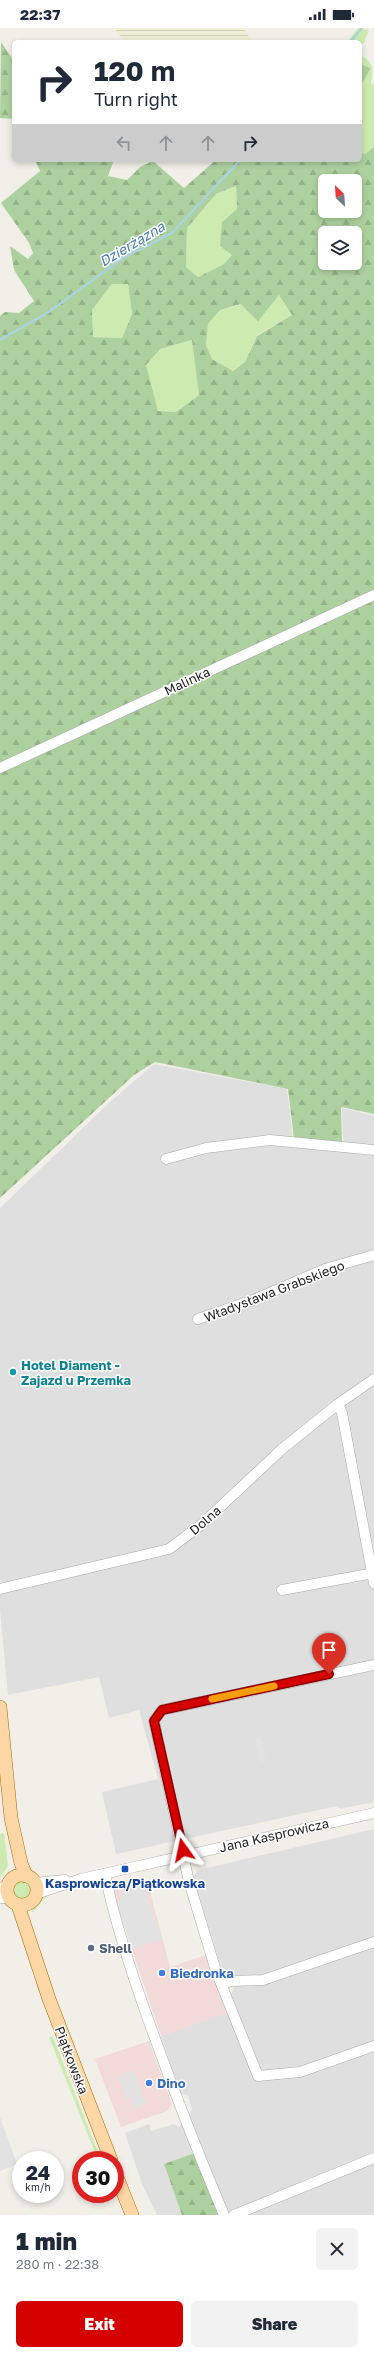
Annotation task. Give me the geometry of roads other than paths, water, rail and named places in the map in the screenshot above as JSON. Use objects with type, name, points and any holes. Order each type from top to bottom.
[{"type":"main road","name":"Piątkowska","points":[[0,1707],[11,1818],[21,1863],[17,1891],[51,2005],[107,2151]]},
{"type":"main road","points":[[124,2195],[132,2215]]},
{"type":"street","name":"Malinka","points":[[0,768],[374,595]]},
{"type":"street","points":[[166,1159],[206,1148],[270,1140],[374,1150]]},
{"type":"street","name":"Władysława Grabskiego","points":[[198,1319],[253,1300],[325,1269],[374,1255]]},
{"type":"street","name":"Dolna","points":[[0,1589],[169,1549],[202,1524],[282,1449],[338,1404],[374,1378]]},
{"type":"street","points":[[282,1590],[373,1576],[342,1413],[338,1404]]},
{"type":"street","points":[[374,1665],[162,1710],[154,1721],[189,1882],[222,1985],[258,2076],[300,2072],[374,2046]]},
{"type":"street","name":"Jana Kasprowicza","points":[[17,1891],[105,1874],[374,1813]]},
{"type":"street","points":[[105,1874],[115,1922],[133,1976],[180,2109],[224,2215]]},
{"type":"street","points":[[222,1985],[230,1981],[263,1980],[374,1942]]},
{"type":"street","points":[[234,2215],[374,2158]]},
{"type":"waterway","name":"Dzierżązna","points":[[352,40],[362,28]]},
{"type":"waterway","name":"Dzierżązna","points":[[0,340],[47,313],[123,258],[172,233],[238,162]]},
{"type":"place","name":"Hotel Diament - Zajazd u Przemka","points":[[13,1372]]},
{"type":"place","name":"Kasprowicza/Piątkowska","points":[[125,1869]]},
{"type":"place","name":"Shell","points":[[91,1948]]},
{"type":"place","name":"Biedronka","points":[[162,1973]]},
{"type":"place","name":"Dino","points":[[149,2083]]}]
